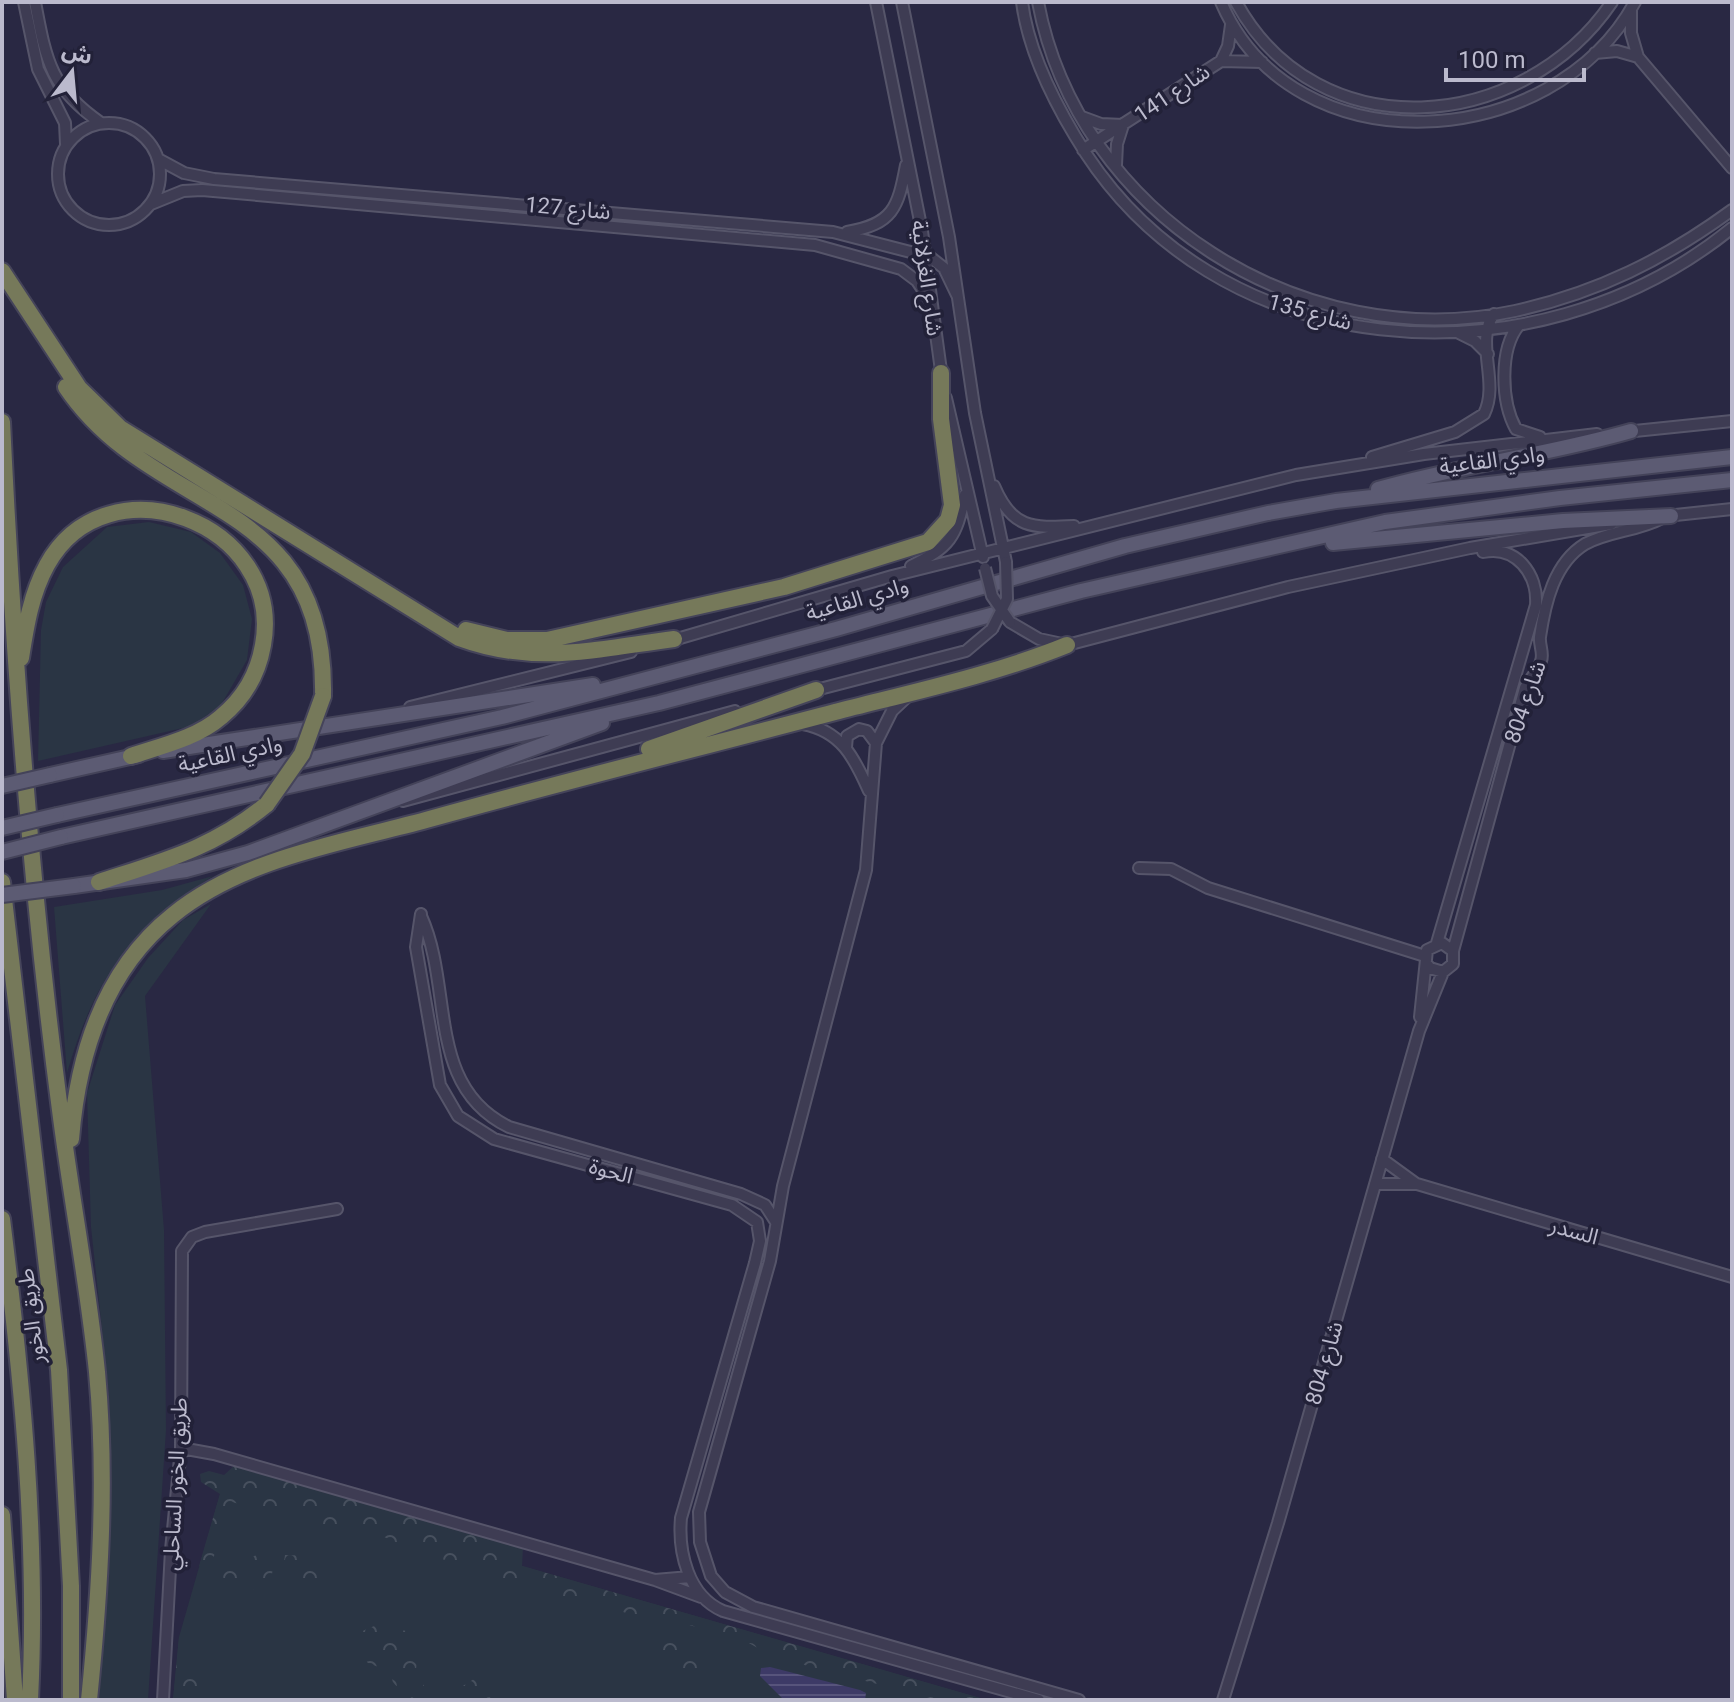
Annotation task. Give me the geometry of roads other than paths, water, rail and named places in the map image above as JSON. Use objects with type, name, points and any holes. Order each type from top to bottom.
[{"type":"highway","points":[[2,271],[32,321],[79,388],[120,428],[459,638],[516,654],[561,654],[674,639]]},
{"type":"highway","points":[[32,321],[63,382],[112,438],[247,524],[272,545],[292,571],[318,631],[323,696],[302,754],[267,804],[243,823],[202,847],[99,882]]},
{"type":"highway","points":[[383,591],[457,627],[507,640],[547,640],[784,587],[928,542],[941,531],[952,505],[941,419],[941,373]]},
{"type":"highway","points":[[2,422],[17,684],[60,1112],[70,1160],[97,1388],[101,1491],[98,1609],[89,1700]]},
{"type":"highway","points":[[17,684],[34,593],[49,562],[71,535],[105,516],[143,509],[181,515],[216,532],[244,559],[261,593],[266,628],[260,662],[244,694],[219,719],[189,736],[131,756]]},
{"type":"highway","points":[[70,1160],[74,1101],[92,1030],[111,986],[139,947],[174,914],[210,891],[288,857],[608,769],[982,674],[1067,645]]},
{"type":"highway","points":[[608,769],[632,755],[816,690]]},
{"type":"highway","name":"طريق الخور","points":[[2,882],[59,1370],[71,1586],[71,1700]]},
{"type":"highway","name":"طريق الخور","points":[[2,1219],[14,1318],[30,1521],[30,1700]]},
{"type":"highway","points":[[2,1515],[15,1700]]},
{"type":"main road","points":[[1336,501],[1433,474],[1570,449],[1631,431]]},
{"type":"main road","name":"وادي القاعية","points":[[2,828],[502,717],[1125,546],[1336,501],[1732,457]]},
{"type":"main road","name":"وادي القاعية","points":[[2,852],[659,703],[1081,591],[1385,522],[1545,500],[1732,480]]},
{"type":"main road","points":[[1262,552],[1387,536],[1667,516]]},
{"type":"main road","points":[[2,786],[131,756],[650,677]]},
{"type":"main road","points":[[2,895],[217,863],[659,703]]},
{"type":"street","points":[[24,2],[38,69],[65,123],[66,146],[57,172],[60,191],[70,207],[84,218],[101,224],[120,224],[137,217],[151,204],[160,182],[158,159],[151,144],[132,128],[101,123],[69,99],[57,83],[44,48],[35,2]]},
{"type":"street","name":"شارع الغزلانية","points":[[876,2],[907,159],[941,373],[982,553]]},
{"type":"street","name":"شارع الغزلانية","points":[[902,2],[957,295],[984,460],[1003,548]]},
{"type":"street","name":"شارع 135","points":[[1022,2],[1035,53],[1052,95],[1083,150],[1110,188],[1147,226],[1194,263],[1240,291],[1287,309],[1390,331],[1457,333],[1519,325],[1589,307],[1658,280],[1732,228]]},
{"type":"street","name":"شارع 135","points":[[1038,2],[1052,55],[1081,116],[1136,192],[1188,238],[1257,279],[1301,295],[1362,311],[1425,317],[1494,314],[1583,293],[1617,280],[1665,256],[1731,209]]},
{"type":"street","points":[[1221,2],[1231,25],[1262,62],[1310,98],[1333,108],[1384,121],[1416,124],[1452,122],[1508,107],[1551,84],[1593,54],[1633,5]]},
{"type":"street","points":[[1236,2],[1262,39],[1303,76],[1359,100],[1417,108],[1473,103],[1525,82],[1573,49],[1612,2]]},
{"type":"street","points":[[1633,5],[1632,43],[1638,57],[1732,168]]},
{"type":"street","name":"شارع 141","points":[[1221,61],[1228,46],[1231,25]]},
{"type":"street","points":[[1593,54],[1617,51],[1638,57]]},
{"type":"street","name":"شارع 141","points":[[1083,150],[1221,61],[1239,59],[1262,62]]},
{"type":"street","name":"شارع 141","points":[[1081,116],[1101,124],[1123,125]]},
{"type":"street","points":[[66,146],[84,129],[101,123]]},
{"type":"street","name":"شارع 141","points":[[1116,167],[1117,144],[1123,125]]},
{"type":"street","name":"شارع 127","points":[[158,159],[184,173],[214,179],[841,233],[923,254]]},
{"type":"street","points":[[838,249],[841,233],[871,227],[890,215],[901,194],[907,159]]},
{"type":"street","name":"شارع 127","points":[[151,204],[183,191],[218,191],[739,236],[838,249],[901,269],[917,281],[931,302]]},
{"type":"street","points":[[923,254],[944,268],[957,295]]},
{"type":"street","name":"وادي القاعية","points":[[342,722],[534,678],[892,576],[1351,465],[1455,432],[1479,419],[1488,406],[1491,388],[1486,331],[1494,314]]},
{"type":"street","name":"وادي القاعية","points":[[1519,325],[1505,349],[1510,414],[1520,432],[1554,438]]},
{"type":"street","points":[[1457,333],[1475,341],[1488,355]]},
{"type":"street","name":"وادي القاعية","points":[[1351,465],[1554,438],[1732,421]]},
{"type":"street","points":[[984,460],[999,496],[1021,523],[1049,527],[1100,525]]},
{"type":"street","points":[[892,576],[945,547],[959,527],[967,489]]},
{"type":"street","points":[[982,553],[992,596],[1006,618],[1039,639],[1067,645],[1275,590],[1442,554],[1667,516],[1732,509]]},
{"type":"street","name":"شارع 804","points":[[1453,951],[1525,688],[1542,660],[1539,640],[1554,582],[1570,556],[1583,546],[1605,536],[1645,527],[1667,516]]},
{"type":"street","points":[[381,804],[418,799],[966,651],[1006,618],[1003,548]]},
{"type":"street","name":"شارع 804","points":[[1434,944],[1537,593],[1524,565],[1506,553],[1495,550],[1458,557],[1442,554]]},
{"type":"street","points":[[914,691],[892,711],[876,743],[866,870],[776,1222],[770,1261],[699,1512],[700,1542],[711,1576],[725,1592],[753,1607],[1079,1700]]},
{"type":"street","points":[[796,722],[821,727],[838,737],[871,796]]},
{"type":"street","points":[[846,747],[847,736],[859,729],[867,731],[876,743]]},
{"type":"street","points":[[1139,868],[1171,869],[1208,888],[1407,948],[1426,960],[1430,968],[1443,972],[1453,964],[1453,951],[1446,944],[1407,948]]},
{"type":"street","name":"الحوة","points":[[760,1231],[752,1216],[732,1205],[507,1143],[466,1123],[449,1104],[440,1085],[416,947],[421,914],[431,945],[455,1069],[467,1094],[479,1109],[509,1127],[741,1194],[765,1205],[776,1222]]},
{"type":"street","points":[[1426,960],[1434,944]]},
{"type":"street","points":[[416,947],[431,945]]},
{"type":"street","name":"شارع 804","points":[[1419,1031],[1426,960]]},
{"type":"street","name":"شارع 804","points":[[1226,1698],[1419,1031],[1443,972]]},
{"type":"street","points":[[1382,1159],[1417,1184]]},
{"type":"street","points":[[1375,1184],[1417,1184]]},
{"type":"street","name":"السدر","points":[[1417,1184],[1732,1277]]},
{"type":"street","name":"طريق الخور الساحلي","points":[[163,1700],[171,1550],[181,1448],[180,1261],[186,1243],[205,1232],[337,1209]]},
{"type":"street","points":[[701,1597],[690,1577],[681,1549],[681,1518],[755,1263],[760,1231],[776,1222]]},
{"type":"street","points":[[181,1448],[655,1580],[701,1597],[723,1611],[1039,1700]]},
{"type":"street","points":[[655,1580],[690,1577]]}]
